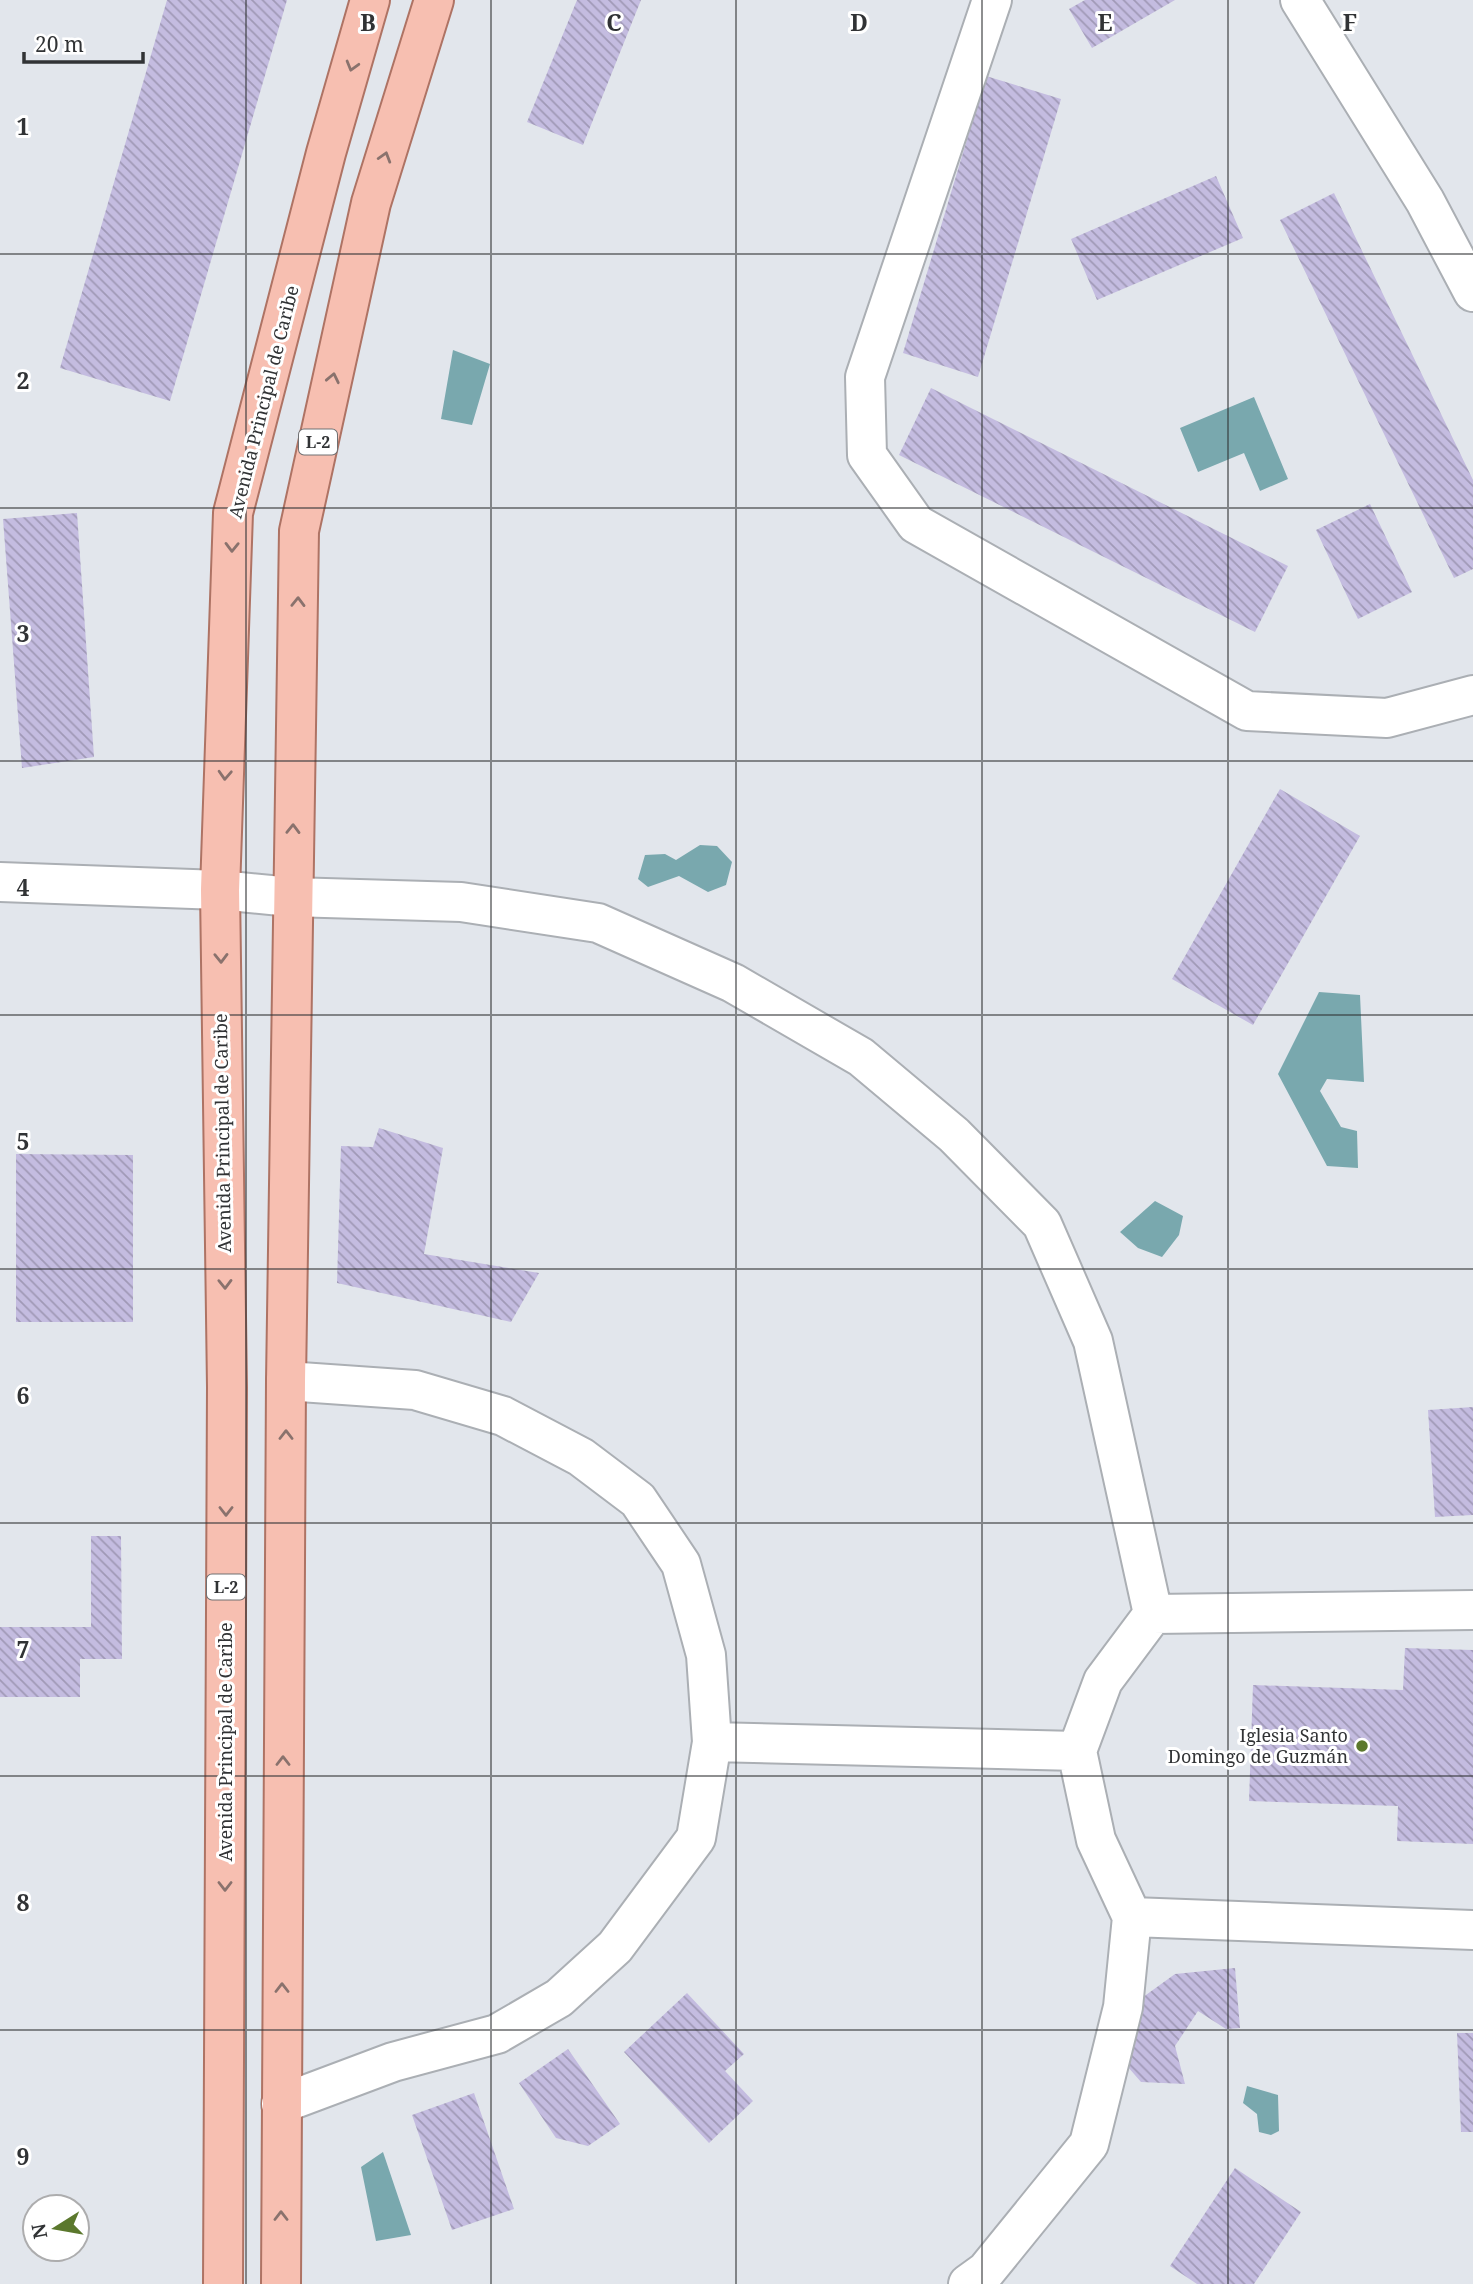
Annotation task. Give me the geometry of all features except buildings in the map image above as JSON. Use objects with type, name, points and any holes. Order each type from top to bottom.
[{"type":"main road","name":"Avenida Principal de Caribe","points":[[223,2284],[226,1387],[220,890],[233,513],[326,153],[370,0]]},
{"type":"main road","name":"L-2","points":[[281,2284],[286,1381],[291,897],[299,531],[371,203],[434,0]]},
{"type":"street","points":[[992,0],[866,377],[867,455],[916,524],[1247,711],[1387,718],[1473,695]]},
{"type":"street","points":[[1300,0],[1425,201],[1473,292]]},
{"type":"street","points":[[0,882],[220,890],[291,897],[461,902],[598,923],[733,983],[861,1057],[954,1135],[1042,1224],[1093,1341],[1153,1614],[1103,1681],[1077,1751],[1096,1840],[1132,1917],[1123,2007],[1089,2144],[986,2270],[968,2284]]},
{"type":"street","points":[[281,2104],[393,2062],[497,2034],[559,1998],[615,1947],[696,1838],[712,1742],[706,1655],[681,1564],[638,1500],[581,1457],[503,1416],[415,1390],[286,1381]]},
{"type":"street","points":[[1153,1614],[1473,1610]]},
{"type":"street","points":[[712,1742],[1077,1751]]},
{"type":"street","points":[[1132,1917],[1473,1930]]},
{"type":"water","points":[[453,350],[490,364],[472,425],[441,419]]},
{"type":"water","points":[[1254,397],[1288,479],[1260,491],[1244,453],[1198,472],[1180,428]]},
{"type":"water","points":[[700,845],[717,846],[732,862],[726,885],[708,892],[679,876],[648,887],[638,879],[645,855],[665,854],[676,860]]},
{"type":"water","points":[[1319,992],[1360,995],[1364,1082],[1327,1079],[1320,1091],[1341,1127],[1357,1131],[1358,1168],[1327,1166],[1278,1074]]},
{"type":"water","points":[[1155,1201],[1183,1216],[1179,1235],[1162,1257],[1138,1248],[1120,1232]]},
{"type":"water","points":[[1247,2086],[1278,2095],[1279,2131],[1271,2135],[1259,2132],[1257,2114],[1243,2103]]},
{"type":"water","points":[[383,2152],[411,2235],[376,2241],[361,2167]]},
{"type":"place","name":"Iglesia Santo Domingo de Guzmán","points":[[1362,1746]]}]
